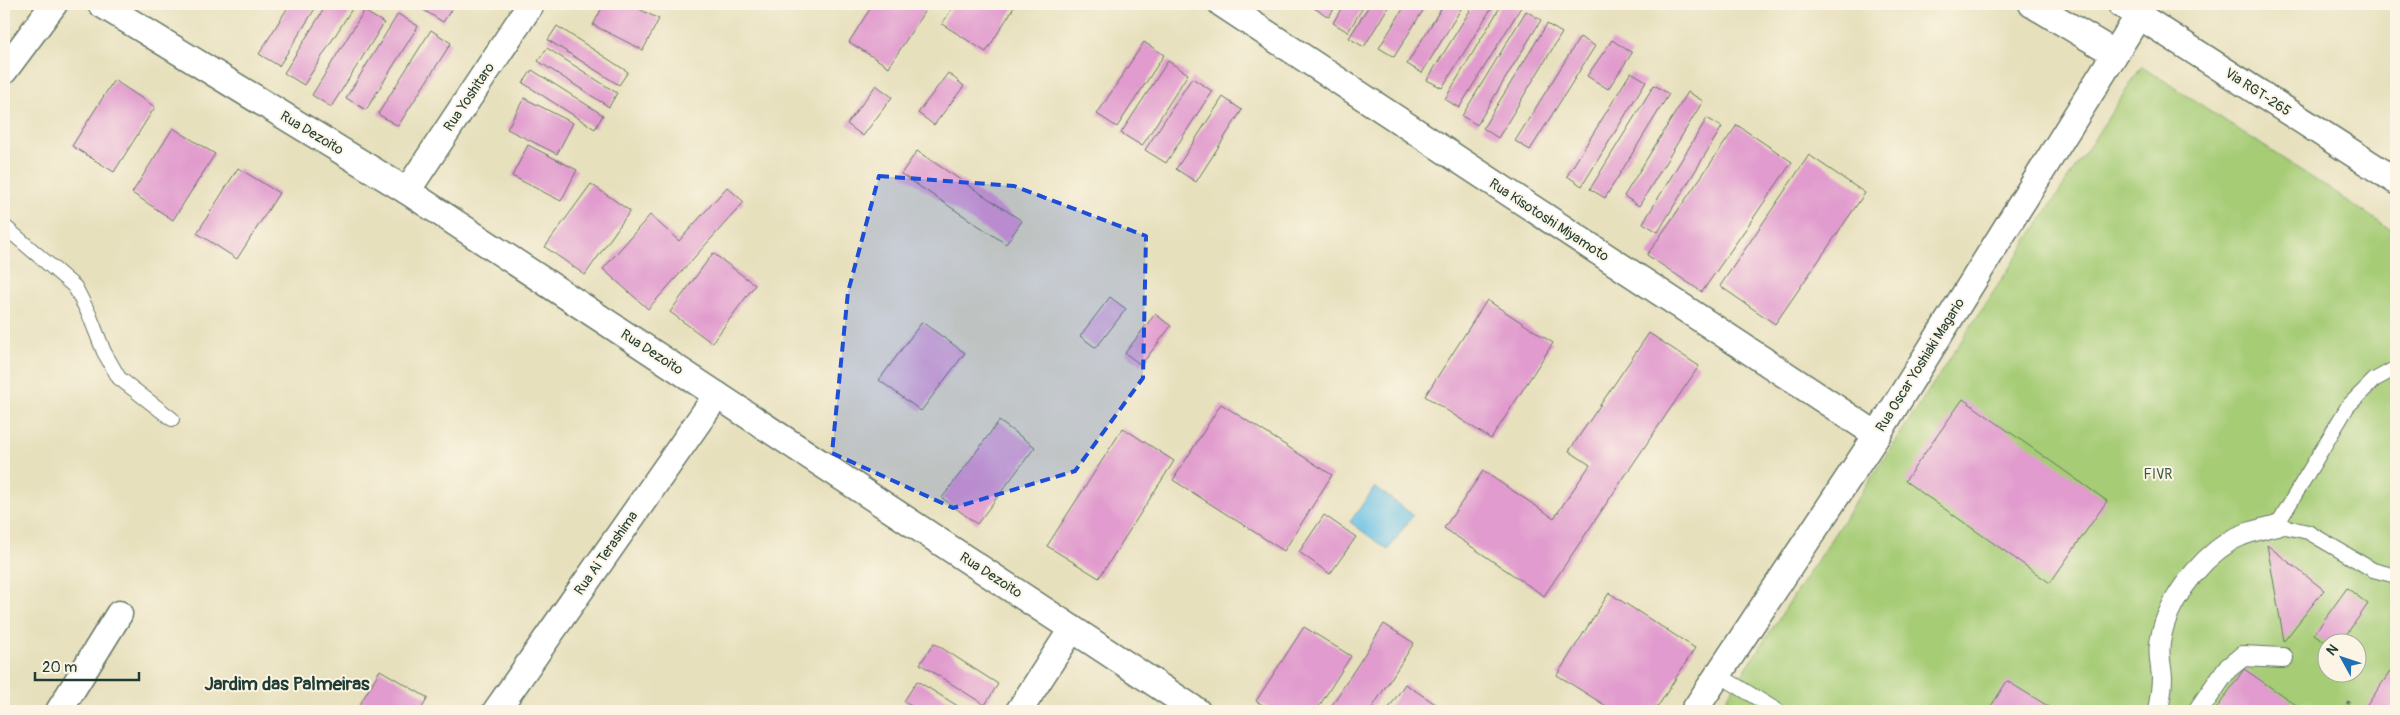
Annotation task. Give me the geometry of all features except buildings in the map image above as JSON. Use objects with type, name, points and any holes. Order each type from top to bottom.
[{"type":"street","points":[[4,71],[54,4]]},
{"type":"street","name":"Rua Dezoito","points":[[101,4],[407,190],[1197,711]]},
{"type":"street","name":"Rua Yoshitaro","points":[[407,190],[531,4]]},
{"type":"street","name":"Rua Kisotoshi Miyamoto","points":[[1222,4],[1877,435]]},
{"type":"street","points":[[2032,4],[2114,52]]},
{"type":"street","name":"Rua Oscar Yoshiaki Magario","points":[[1694,711],[1877,435],[2114,52],[2130,9]]},
{"type":"street","name":"Via RGT-265","points":[[2130,9],[2396,181]]},
{"type":"street","name":"Rua Ai Terashima","points":[[496,711],[717,395]]},
{"type":"street","points":[[2158,711],[2162,678],[2159,652],[2160,640],[2167,617],[2180,592],[2200,567],[2230,542],[2277,525]]},
{"type":"street","points":[[59,711],[119,614]]},
{"type":"street","points":[[1019,711],[1072,629]]},
{"type":"street","points":[[2198,711],[2227,669],[2243,656],[2282,658]]},
{"type":"lane","points":[[4,226],[75,287],[89,314],[104,352],[119,378],[172,419]]},
{"type":"lane","points":[[2396,368],[2374,380],[2348,406],[2277,525],[2308,532],[2372,570],[2396,576]]},
{"type":"lane","points":[[1719,675],[1778,711]]},
{"type":"path","points":[[2343,711],[2349,701]]},
{"type":"highlighted area","points":[[879,176],[1014,186],[1146,236],[1143,378],[1075,471],[953,508],[832,453],[848,292]]},
{"type":"green space","name":"FIVR","points":[[2142,66],[2396,233],[2396,711],[1718,711]]},
{"type":"water","points":[[1375,487],[1413,515],[1388,550],[1350,522]]},
{"type":"district","name":"Jardim das Palmeiras","points":[[287,684]]}]
